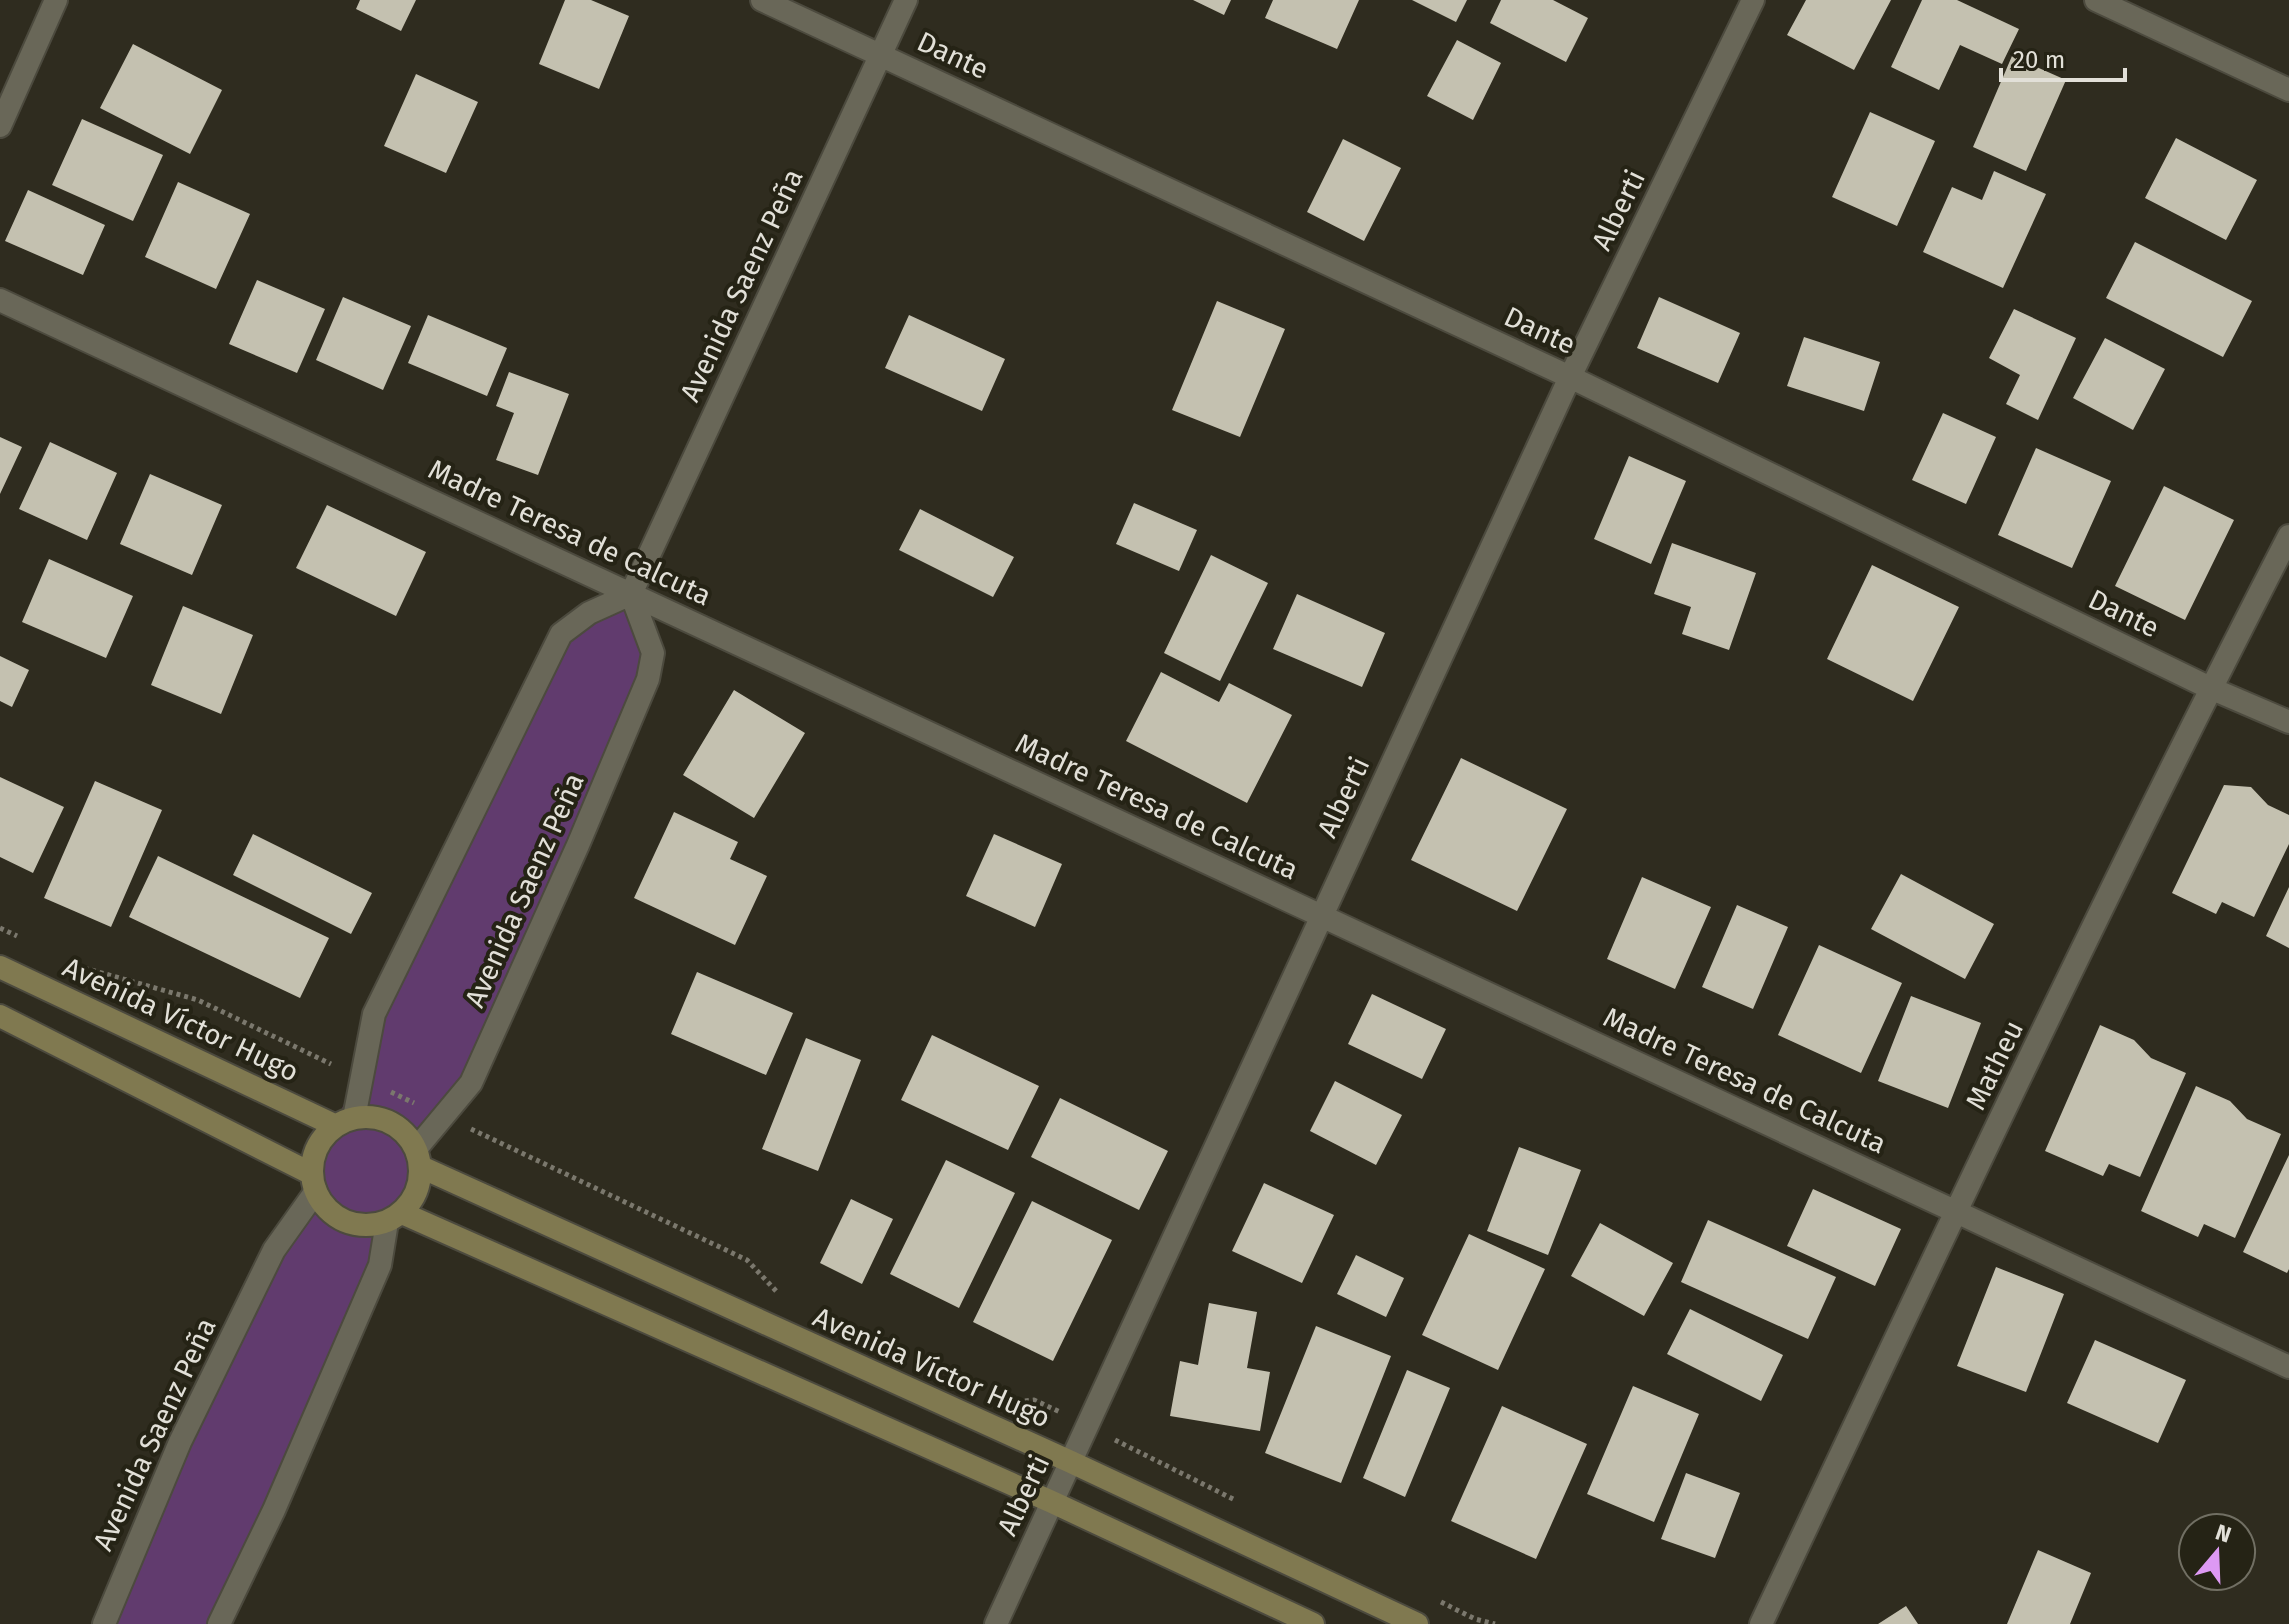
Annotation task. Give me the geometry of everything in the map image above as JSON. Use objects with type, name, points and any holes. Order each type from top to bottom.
[{"type":"main road","name":"Avenida Víctor Hugo","points":[[0,967],[345,1122],[372,1117],[390,1122],[405,1134],[419,1158],[1417,1624]]},
{"type":"main road","points":[[0,1016],[314,1182]]},
{"type":"main road","points":[[345,1122],[322,1139],[314,1156],[314,1182],[324,1206],[337,1217],[353,1224],[370,1226],[394,1218],[413,1200],[420,1185],[419,1158]]},
{"type":"main road","points":[[394,1218],[1052,1502],[1313,1624]]},
{"type":"street","points":[[0,126],[56,0]]},
{"type":"street","name":"Dante","points":[[762,0],[1570,377],[2210,688],[2289,722]]},
{"type":"street","name":"Avenida Saenz Peña","points":[[419,1158],[443,1116],[471,1083],[648,679],[653,653],[631,594],[906,0]]},
{"type":"street","name":"Alberti","points":[[996,1624],[1570,377],[1753,0]]},
{"type":"street","points":[[2096,0],[2289,90]]},
{"type":"street","name":"Madre Teresa de Calcuta","points":[[0,300],[2289,1367]]},
{"type":"street","name":"Matheu","points":[[1761,1624],[1956,1211],[2210,688],[2289,536]]},
{"type":"street","points":[[345,1122],[360,1078],[374,1014],[561,634],[589,613],[631,594]]},
{"type":"street","name":"Avenida Saenz Peña","points":[[104,1624],[180,1442],[274,1250],[314,1182]]},
{"type":"street","points":[[219,1624],[274,1510],[380,1265],[394,1218]]},
{"type":"path","points":[[0,928],[26,941]]},
{"type":"path","points":[[79,967],[198,1000],[747,1260],[786,1301]]},
{"type":"path","points":[[1008,1403],[1034,1400],[1240,1502]]},
{"type":"path","points":[[1433,1598],[1475,1619],[1495,1624]]},
{"type":"shaded area","points":[[631,594],[653,653],[471,1083],[421,1167],[413,1200],[402,1213],[219,1624],[104,1624],[561,634]]},
{"type":"building","points":[[360,0],[416,0],[401,31],[356,9]]},
{"type":"building","points":[[565,0],[591,0],[629,16],[599,89],[539,64]]},
{"type":"building","points":[[1193,0],[1231,0],[1224,15]]},
{"type":"building","points":[[1273,0],[1359,0],[1337,49],[1265,18]]},
{"type":"building","points":[[1412,0],[1467,0],[1456,22]]},
{"type":"building","points":[[1501,0],[1553,0],[1588,18],[1566,62],[1490,23]]},
{"type":"building","points":[[1806,0],[1891,0],[1854,70],[1787,35]]},
{"type":"building","points":[[1922,0],[1957,0],[2019,29],[2002,64],[1960,45],[1939,90],[1891,67]]},
{"type":"building","points":[[1457,40],[1501,63],[1473,120],[1427,96]]},
{"type":"building","points":[[133,44],[222,90],[190,154],[100,108]]},
{"type":"building","points":[[2012,56],[2066,80],[2026,171],[1973,147]]},
{"type":"building","points":[[416,74],[478,102],[446,173],[384,146]]},
{"type":"building","points":[[1870,112],[1935,141],[1897,226],[1832,197]]},
{"type":"building","points":[[82,119],[163,155],[133,221],[52,185]]},
{"type":"building","points":[[2176,138],[2257,180],[2226,240],[2145,198]]},
{"type":"building","points":[[1343,139],[1401,168],[1364,241],[1307,212]]},
{"type":"building","points":[[1994,171],[2046,194],[2003,288],[1923,252],[1952,187],[1982,200]]},
{"type":"building","points":[[178,182],[250,214],[216,289],[145,257]]},
{"type":"building","points":[[28,190],[105,225],[83,275],[5,241]]},
{"type":"building","points":[[2135,242],[2252,301],[2223,357],[2106,298]]},
{"type":"building","points":[[257,280],[325,309],[297,373],[229,344]]},
{"type":"building","points":[[343,297],[411,326],[383,390],[316,360]]},
{"type":"building","points":[[1659,297],[1740,333],[1718,383],[1637,348]]},
{"type":"building","points":[[1217,301],[1285,329],[1240,437],[1172,410]]},
{"type":"building","points":[[2014,309],[2076,338],[2038,420],[2006,404],[2020,375],[1989,358]]},
{"type":"building","points":[[428,315],[507,348],[487,396],[408,363]]},
{"type":"building","points":[[909,315],[1005,359],[982,411],[885,368]]},
{"type":"building","points":[[1804,337],[1880,362],[1864,411],[1787,386]]},
{"type":"building","points":[[2105,338],[2165,369],[2133,430],[2073,398]]},
{"type":"building","points":[[509,372],[569,394],[538,475],[496,460],[514,413],[496,406]]},
{"type":"building","points":[[1943,413],[1996,437],[1966,504],[1912,480]]},
{"type":"building","points":[[0,437],[22,447],[0,494]]},
{"type":"building","points":[[50,442],[117,473],[87,540],[19,509]]},
{"type":"building","points":[[2036,448],[2111,481],[2072,568],[1998,535]]},
{"type":"building","points":[[1629,456],[1686,481],[1651,564],[1594,539]]},
{"type":"building","points":[[150,474],[222,505],[192,575],[120,544]]},
{"type":"building","points":[[2164,486],[2234,520],[2185,620],[2115,586]]},
{"type":"building","points":[[1134,503],[1197,530],[1179,571],[1116,544]]},
{"type":"building","points":[[327,505],[426,552],[396,616],[296,568]]},
{"type":"building","points":[[920,509],[1014,557],[993,597],[899,550]]},
{"type":"building","points":[[1672,543],[1756,573],[1729,650],[1682,634],[1691,607],[1654,594]]},
{"type":"building","points":[[1211,555],[1268,583],[1220,681],[1164,653]]},
{"type":"building","points":[[49,559],[133,596],[106,658],[22,622]]},
{"type":"building","points":[[1872,565],[1959,607],[1913,701],[1827,659]]},
{"type":"building","points":[[1297,594],[1385,633],[1362,687],[1273,649]]},
{"type":"building","points":[[183,606],[253,635],[221,714],[151,685]]},
{"type":"building","points":[[0,656],[29,670],[12,707],[0,701]]},
{"type":"building","points":[[1161,672],[1219,702],[1229,683],[1292,715],[1247,803],[1126,741]]},
{"type":"building","points":[[734,690],[805,733],[754,818],[683,775]]},
{"type":"building","points":[[1461,758],[1567,809],[1517,911],[1411,860]]},
{"type":"building","points":[[0,777],[64,807],[33,873],[0,857]]},
{"type":"building","points":[[95,781],[162,810],[111,927],[44,898]]},
{"type":"building","points":[[2224,785],[2251,787],[2268,805],[2289,815],[2289,844],[2254,917],[2222,902],[2216,914],[2172,893]]},
{"type":"building","points":[[674,812],[738,842],[730,859],[767,876],[735,945],[634,898]]},
{"type":"building","points":[[253,834],[372,893],[351,934],[233,875]]},
{"type":"building","points":[[994,834],[1062,864],[1035,927],[966,896]]},
{"type":"building","points":[[158,856],[329,938],[300,998],[129,917]]},
{"type":"building","points":[[1901,874],[1994,924],[1965,979],[1871,929]]},
{"type":"building","points":[[1642,877],[1711,907],[1675,989],[1607,959]]},
{"type":"building","points":[[2289,887],[2289,948],[2266,936]]},
{"type":"building","points":[[1737,905],[1788,927],[1753,1009],[1702,987]]},
{"type":"building","points":[[1819,945],[1902,983],[1861,1073],[1778,1035]]},
{"type":"building","points":[[697,972],[793,1013],[766,1075],[671,1034]]},
{"type":"building","points":[[1372,994],[1446,1029],[1422,1079],[1348,1044]]},
{"type":"building","points":[[1911,996],[1981,1023],[1948,1108],[1878,1081]]},
{"type":"building","points":[[2100,1025],[2134,1040],[2151,1058],[2186,1073],[2140,1177],[2109,1164],[2103,1176],[2045,1151]]},
{"type":"building","points":[[932,1035],[1039,1086],[1008,1150],[901,1100]]},
{"type":"building","points":[[806,1038],[861,1060],[818,1171],[762,1149]]},
{"type":"building","points":[[1335,1081],[1402,1115],[1376,1165],[1310,1131]]},
{"type":"building","points":[[2196,1086],[2230,1101],[2247,1119],[2281,1134],[2235,1238],[2204,1224],[2198,1237],[2141,1211]]},
{"type":"building","points":[[1060,1098],[1168,1151],[1139,1210],[1031,1157]]},
{"type":"building","points":[[1519,1147],[1581,1170],[1548,1255],[1487,1231]]},
{"type":"building","points":[[2289,1155],[2289,1269],[2287,1273],[2243,1252]]},
{"type":"building","points":[[946,1160],[1015,1193],[959,1308],[890,1274]]},
{"type":"building","points":[[1264,1183],[1334,1215],[1302,1283],[1232,1251]]},
{"type":"building","points":[[1813,1189],[1901,1229],[1875,1286],[1787,1246]]},
{"type":"building","points":[[851,1199],[893,1219],[862,1284],[820,1263]]},
{"type":"building","points":[[1032,1201],[1112,1240],[1053,1361],[973,1322]]},
{"type":"building","points":[[1708,1220],[1836,1277],[1808,1339],[1681,1282]]},
{"type":"building","points":[[1600,1223],[1673,1263],[1644,1316],[1571,1276]]},
{"type":"building","points":[[1469,1234],[1545,1269],[1498,1370],[1422,1335]]},
{"type":"building","points":[[1356,1255],[1404,1278],[1386,1317],[1337,1294]]},
{"type":"building","points":[[1996,1267],[2064,1294],[2026,1392],[1957,1366]]},
{"type":"building","points":[[1209,1303],[1257,1312],[1247,1368],[1270,1372],[1260,1431],[1170,1416],[1180,1361],[1198,1365]]},
{"type":"building","points":[[1690,1309],[1783,1355],[1761,1401],[1667,1354]]},
{"type":"building","points":[[1316,1326],[1391,1356],[1341,1483],[1265,1453]]},
{"type":"building","points":[[2095,1340],[2186,1380],[2158,1443],[2067,1403]]},
{"type":"building","points":[[1407,1370],[1450,1388],[1405,1497],[1363,1478]]},
{"type":"building","points":[[1633,1386],[1699,1414],[1654,1522],[1587,1494]]},
{"type":"building","points":[[1502,1406],[1587,1444],[1536,1559],[1451,1521]]},
{"type":"building","points":[[1686,1473],[1740,1493],[1715,1558],[1661,1539]]},
{"type":"building","points":[[2038,1550],[2091,1573],[2070,1624],[2007,1624]]},
{"type":"building","points":[[1906,1606],[1918,1624],[1878,1624]]}]
